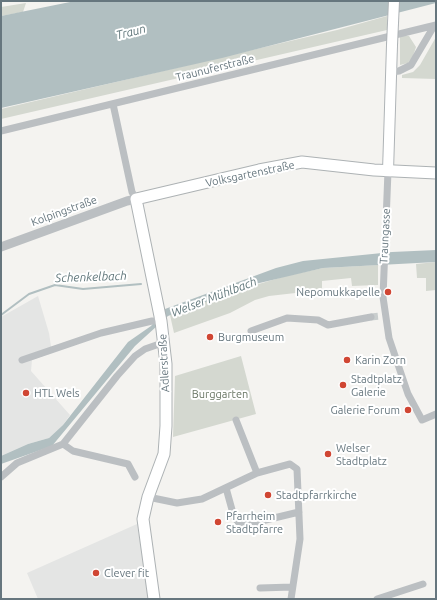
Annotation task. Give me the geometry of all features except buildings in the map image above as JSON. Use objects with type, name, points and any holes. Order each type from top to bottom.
[{"type":"main road","name":"Traungasse","points":[[388,171],[394,1]]},
{"type":"main road","name":"Volksgartenstraße","points":[[136,199],[259,170],[302,162],[388,171],[436,173]]},
{"type":"main road","name":"Adlerstraße","points":[[136,199],[164,342],[167,387],[164,454],[148,497],[143,526],[154,599]]},
{"type":"street","name":"Traunuferstraße","points":[[392,72],[399,71],[411,65],[435,26]]},
{"type":"street","name":"Traunuferstraße","points":[[1,131],[376,38],[435,26]]},
{"type":"street","name":"Adlerstraße","points":[[113,104],[132,192],[136,199]]},
{"type":"street","name":"Traungasse","points":[[388,171],[383,316],[408,394],[422,420],[436,414]]},
{"type":"street","name":"Kolpingstraße","points":[[1,247],[136,199]]},
{"type":"street","points":[[251,331],[286,318],[318,320],[328,325],[371,318]]},
{"type":"street","points":[[22,360],[101,333],[159,320]]},
{"type":"street","points":[[1,477],[17,463],[63,444],[117,376],[135,356],[145,349],[164,342]]},
{"type":"street","points":[[236,420],[257,473]]},
{"type":"street","points":[[63,444],[73,451],[128,464],[135,477]]},
{"type":"street","points":[[148,497],[177,503],[202,499],[257,473],[290,464],[297,469],[300,539],[291,599]]},
{"type":"street","points":[[226,488],[234,517],[238,522],[249,524],[299,512]]},
{"type":"street","points":[[377,599],[424,584]]},
{"type":"street","points":[[260,588],[292,587]]},
{"type":"shaded area","name":"HTL Wels","points":[[38,296],[49,333],[52,353],[32,360],[31,371],[70,415],[63,425],[49,438],[28,444],[1,456],[1,317]]},
{"type":"shaded area","points":[[137,524],[150,599],[38,599],[27,573]]},
{"type":"green space","points":[[26,3],[23,12],[1,16],[1,7]]},
{"type":"green space","points":[[387,16],[387,30],[1,119],[1,109],[337,30]]},
{"type":"green space","points":[[400,36],[409,36],[416,47],[413,56],[408,63],[400,65]]},
{"type":"green space","points":[[436,37],[436,79],[402,78],[402,75],[413,72],[420,65]]},
{"type":"green space","points":[[436,262],[436,290],[426,291],[426,278],[417,278],[416,264]]},
{"type":"green space","points":[[378,265],[378,285],[352,286],[351,278],[322,281],[322,290],[269,296],[255,300],[230,313],[174,333],[170,315],[228,293],[286,276],[323,268]]},
{"type":"green space","name":"Burggarten","points":[[241,356],[256,414],[173,437],[175,376]]},
{"type":"water","name":"Traun","points":[[75,1],[436,1],[436,3],[222,58],[1,108],[1,16]]},
{"type":"water","name":"Welser Mühlbach","points":[[436,250],[436,262],[323,268],[251,285],[168,316],[135,346],[52,446],[1,464],[1,456],[28,444],[49,438],[63,425],[128,342],[151,326],[165,309],[276,268],[303,261],[392,252]]},
{"type":"waterway","name":"Schenkelbach","points":[[1,315],[29,294],[55,285],[83,289],[141,284]]},
{"type":"tunnel","points":[[371,317],[380,316]]},
{"type":"place","name":"Nepomukkapelle","points":[[388,292]]},
{"type":"place","name":"Burgmuseum","points":[[210,337]]},
{"type":"place","name":"Karin Zorn","points":[[347,360]]},
{"type":"place","name":"Stadtplatz Galerie","points":[[343,385]]},
{"type":"place","name":"HTL Wels","points":[[26,393]]},
{"type":"place","name":"Galerie Forum","points":[[408,410]]},
{"type":"place","name":"Welser Stadtplatz","points":[[328,454]]},
{"type":"place","name":"Stadtpfarrkirche","points":[[268,495]]},
{"type":"place","name":"Pfarrheim Stadtpfarre","points":[[218,522]]},
{"type":"place","name":"Clever fit","points":[[96,573]]}]
